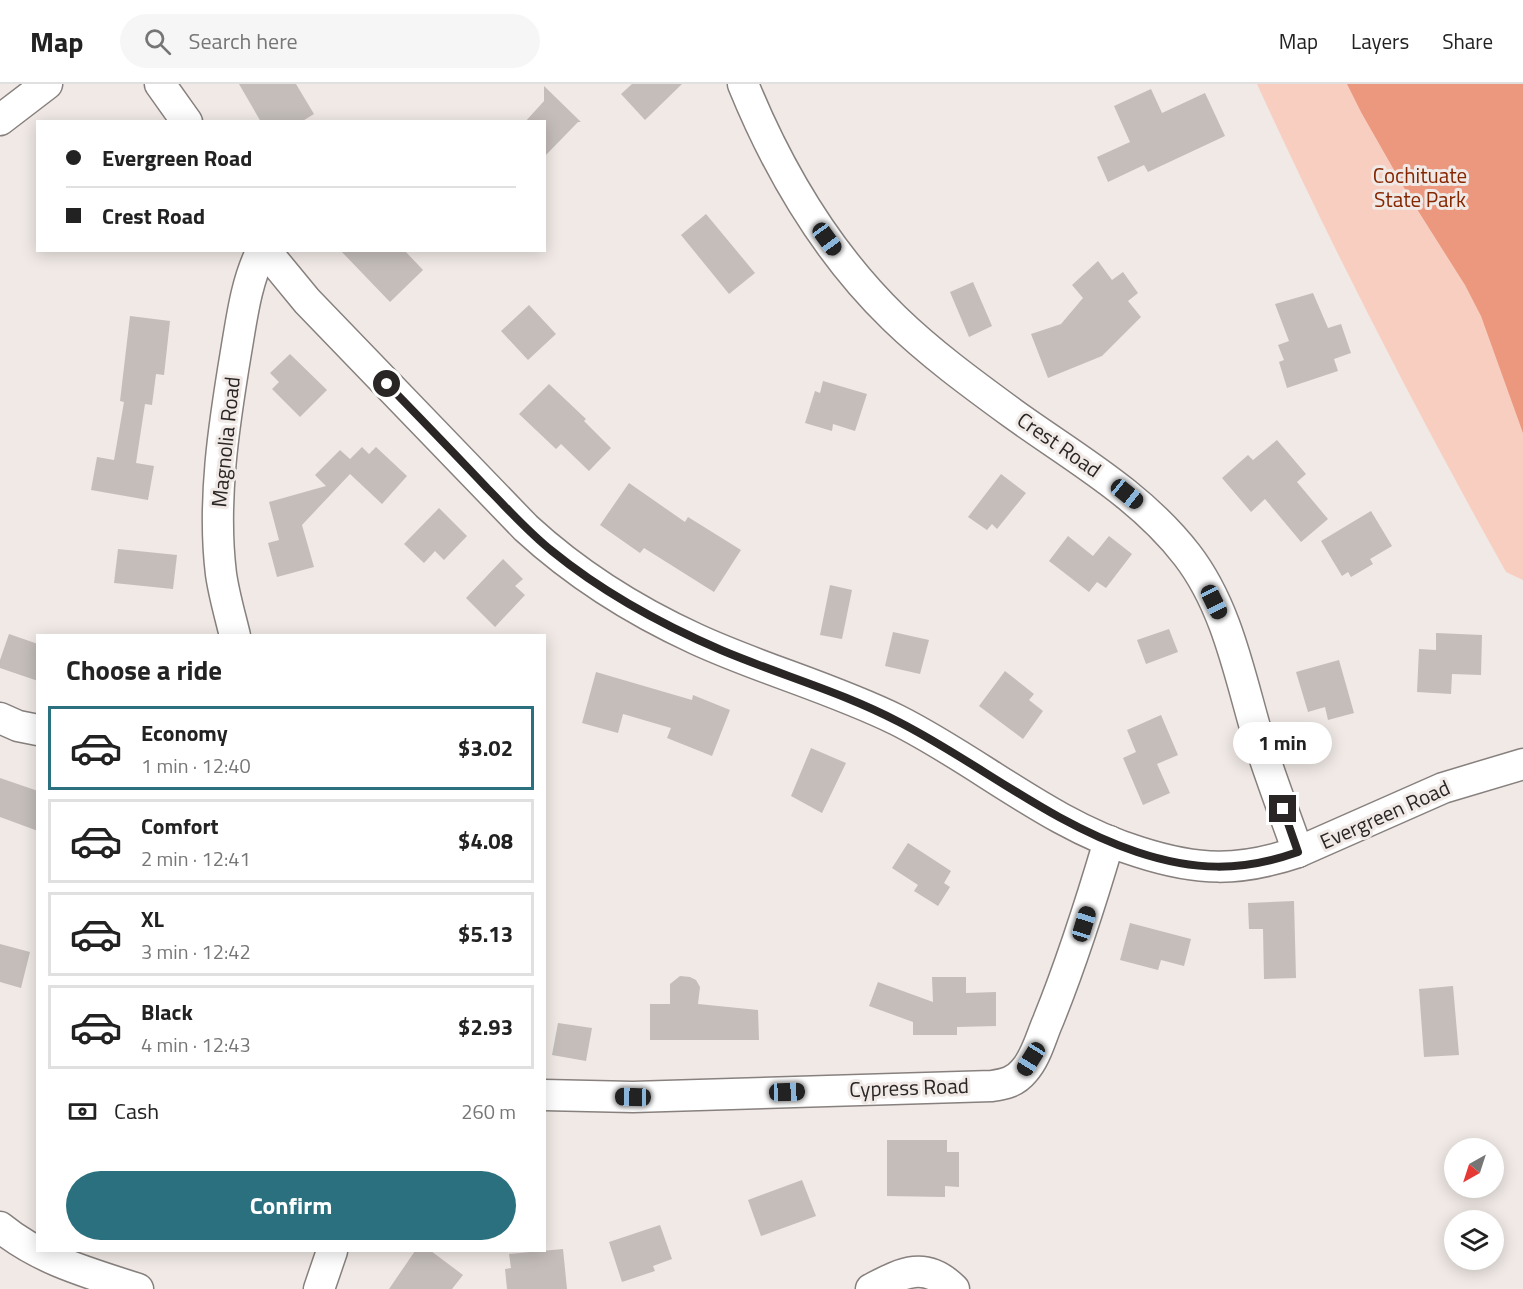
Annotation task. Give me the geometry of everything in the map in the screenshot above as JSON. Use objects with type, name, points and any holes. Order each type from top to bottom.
[{"type":"street","points":[[0,120],[47,84]]},
{"type":"street","points":[[160,84],[186,120]]},
{"type":"street","name":"Crest Road","points":[[743,84],[767,139],[814,221],[840,258],[888,312],[971,383],[1088,465],[1144,508],[1168,531],[1189,557],[1223,620],[1236,655],[1260,743],[1298,852]]},
{"type":"street","name":"Magnolia Road","points":[[235,634],[221,574],[218,512],[222,453],[241,324],[254,267],[262,252]]},
{"type":"street","name":"Evergreen Road","points":[[265,252],[307,301],[526,528],[551,551],[583,574],[648,614],[695,638],[864,705],[898,721],[933,740],[1026,799],[1109,841],[1167,860],[1224,868],[1275,860],[1443,788],[1523,764]]},
{"type":"street","points":[[0,718],[18,726],[36,730]]},
{"type":"street","name":"Cypress Road","points":[[546,1095],[642,1097],[1009,1084],[1024,1071],[1031,1059],[1062,986],[1078,945],[1109,841]]},
{"type":"street","points":[[0,1227],[36,1250]]},
{"type":"street","points":[[39,1252],[65,1265],[138,1289]]},
{"type":"street","points":[[319,1289],[332,1252]]},
{"type":"street","points":[[871,1289],[907,1272],[923,1271],[939,1277],[954,1289]]},
{"type":"green space","name":"Cochituate State Park","points":[[1257,84],[1523,84],[1523,580],[1506,572],[1440,452],[1346,269]]},
{"type":"shaded area","points":[[1347,84],[1523,84],[1523,433],[1481,316],[1465,285],[1410,198]]},
{"type":"building","points":[[239,84],[296,84],[314,114],[304,120],[260,120]]},
{"type":"building","points":[[632,84],[682,84],[645,120],[621,94]]},
{"type":"building","points":[[544,86],[581,122],[578,122],[546,155],[546,120],[527,120],[544,101]]},
{"type":"building","points":[[1151,89],[1162,113],[1205,93],[1225,136],[1148,172],[1144,165],[1108,182],[1097,157],[1130,142],[1114,106]]},
{"type":"building","points":[[706,214],[755,273],[729,294],[681,235]]},
{"type":"building","points":[[342,252],[406,252],[423,270],[390,302]]},
{"type":"building","points":[[1098,261],[1112,280],[1123,272],[1138,293],[1128,301],[1141,317],[1102,356],[1048,378],[1031,334],[1061,324],[1083,298],[1072,285]]},
{"type":"building","points":[[973,282],[992,326],[969,337],[950,292]]},
{"type":"building","points":[[1313,293],[1328,328],[1341,324],[1351,353],[1334,359],[1338,371],[1287,388],[1279,362],[1284,360],[1278,345],[1289,341],[1275,304]]},
{"type":"building","points":[[529,305],[556,334],[528,360],[501,331]]},
{"type":"building","points":[[130,316],[170,321],[164,375],[156,374],[152,405],[145,404],[136,463],[154,466],[148,500],[91,490],[97,457],[114,460],[124,402],[120,401]]},
{"type":"building","points":[[290,354],[327,390],[300,417],[272,389],[279,382],[270,373]]},
{"type":"building","points":[[823,381],[867,394],[855,431],[833,424],[832,431],[805,423],[815,391],[820,393]]},
{"type":"building","points":[[549,384],[586,419],[584,421],[611,448],[589,471],[561,444],[556,449],[519,414]]},
{"type":"building","points":[[1277,440],[1306,474],[1297,482],[1328,519],[1301,542],[1265,499],[1251,512],[1222,478],[1248,455],[1253,460]]},
{"type":"building","points":[[362,447],[369,454],[376,447],[407,476],[382,504],[350,474],[302,525],[314,567],[277,577],[268,543],[279,540],[269,502],[326,486],[315,475],[340,450],[350,459]]},
{"type":"building","points":[[1001,474],[1026,493],[997,529],[992,524],[987,530],[968,517]]},
{"type":"building","points":[[629,483],[685,522],[688,517],[741,550],[714,592],[644,548],[640,553],[600,525]]},
{"type":"building","points":[[439,508],[467,536],[444,560],[435,551],[424,563],[404,544]]},
{"type":"building","points":[[1371,511],[1392,546],[1370,559],[1373,564],[1351,577],[1348,572],[1342,576],[1321,541]]},
{"type":"building","points":[[1068,536],[1093,556],[1109,536],[1132,554],[1106,588],[1097,582],[1089,592],[1049,561]]},
{"type":"building","points":[[118,549],[177,555],[173,589],[114,583]]},
{"type":"building","points":[[503,559],[523,579],[515,586],[525,595],[495,627],[466,598]]},
{"type":"building","points":[[830,585],[852,590],[842,639],[820,635]]},
{"type":"building","points":[[1169,629],[1178,652],[1146,664],[1137,640]]},
{"type":"building","points":[[893,632],[929,640],[920,674],[885,666]]},
{"type":"building","points":[[1436,633],[1482,635],[1481,675],[1452,674],[1451,694],[1417,692],[1419,649],[1436,650]]},
{"type":"building","points":[[9,634],[36,643],[36,680],[0,668],[0,660]]},
{"type":"building","points":[[1339,660],[1354,713],[1328,720],[1325,707],[1308,712],[1296,672]]},
{"type":"building","points":[[1005,671],[1034,694],[1029,700],[1043,711],[1023,739],[979,706]]},
{"type":"building","points":[[596,672],[692,700],[693,695],[730,710],[712,756],[667,738],[671,728],[623,714],[618,733],[582,723]]},
{"type":"building","points":[[1161,715],[1178,755],[1157,764],[1170,793],[1143,805],[1123,758],[1136,752],[1127,730]]},
{"type":"building","points":[[811,748],[846,763],[822,813],[791,796]]},
{"type":"building","points":[[0,778],[36,790],[36,830],[0,817]]},
{"type":"building","points":[[908,843],[951,871],[944,883],[950,887],[938,906],[914,891],[918,885],[892,868]]},
{"type":"building","points":[[1294,901],[1296,978],[1264,979],[1263,929],[1249,929],[1248,903]]},
{"type":"building","points":[[1130,923],[1191,939],[1184,966],[1161,960],[1158,970],[1120,960]]},
{"type":"building","points":[[0,944],[30,952],[21,988],[0,982]]},
{"type":"building","points":[[680,976],[696,980],[700,987],[698,1004],[758,1010],[759,1040],[650,1040],[650,1004],[670,1004],[670,984]]},
{"type":"building","points":[[932,977],[966,977],[966,993],[996,992],[996,1026],[957,1027],[957,1035],[913,1035],[913,1022],[869,1006],[878,982],[933,1002]]},
{"type":"building","points":[[1453,986],[1459,1055],[1424,1057],[1419,989]]},
{"type":"building","points":[[558,1023],[592,1028],[586,1061],[552,1055]]},
{"type":"building","points":[[887,1140],[947,1140],[947,1152],[959,1152],[959,1187],[945,1186],[945,1197],[887,1196]]},
{"type":"building","points":[[802,1180],[816,1216],[761,1236],[748,1200]]},
{"type":"building","points":[[660,1225],[672,1259],[653,1266],[655,1271],[622,1282],[609,1242]]},
{"type":"building","points":[[563,1249],[567,1289],[507,1289],[505,1269],[511,1268],[509,1254]]},
{"type":"building","points":[[414,1252],[432,1252],[463,1275],[452,1289],[389,1289]]},
{"type":"route","points":[[387,384],[526,528],[551,551],[583,574],[665,624],[724,651],[864,705],[898,721],[933,740],[1026,799],[1109,841],[1137,852],[1197,866],[1224,868],[1250,865],[1298,852],[1283,809]]}]
